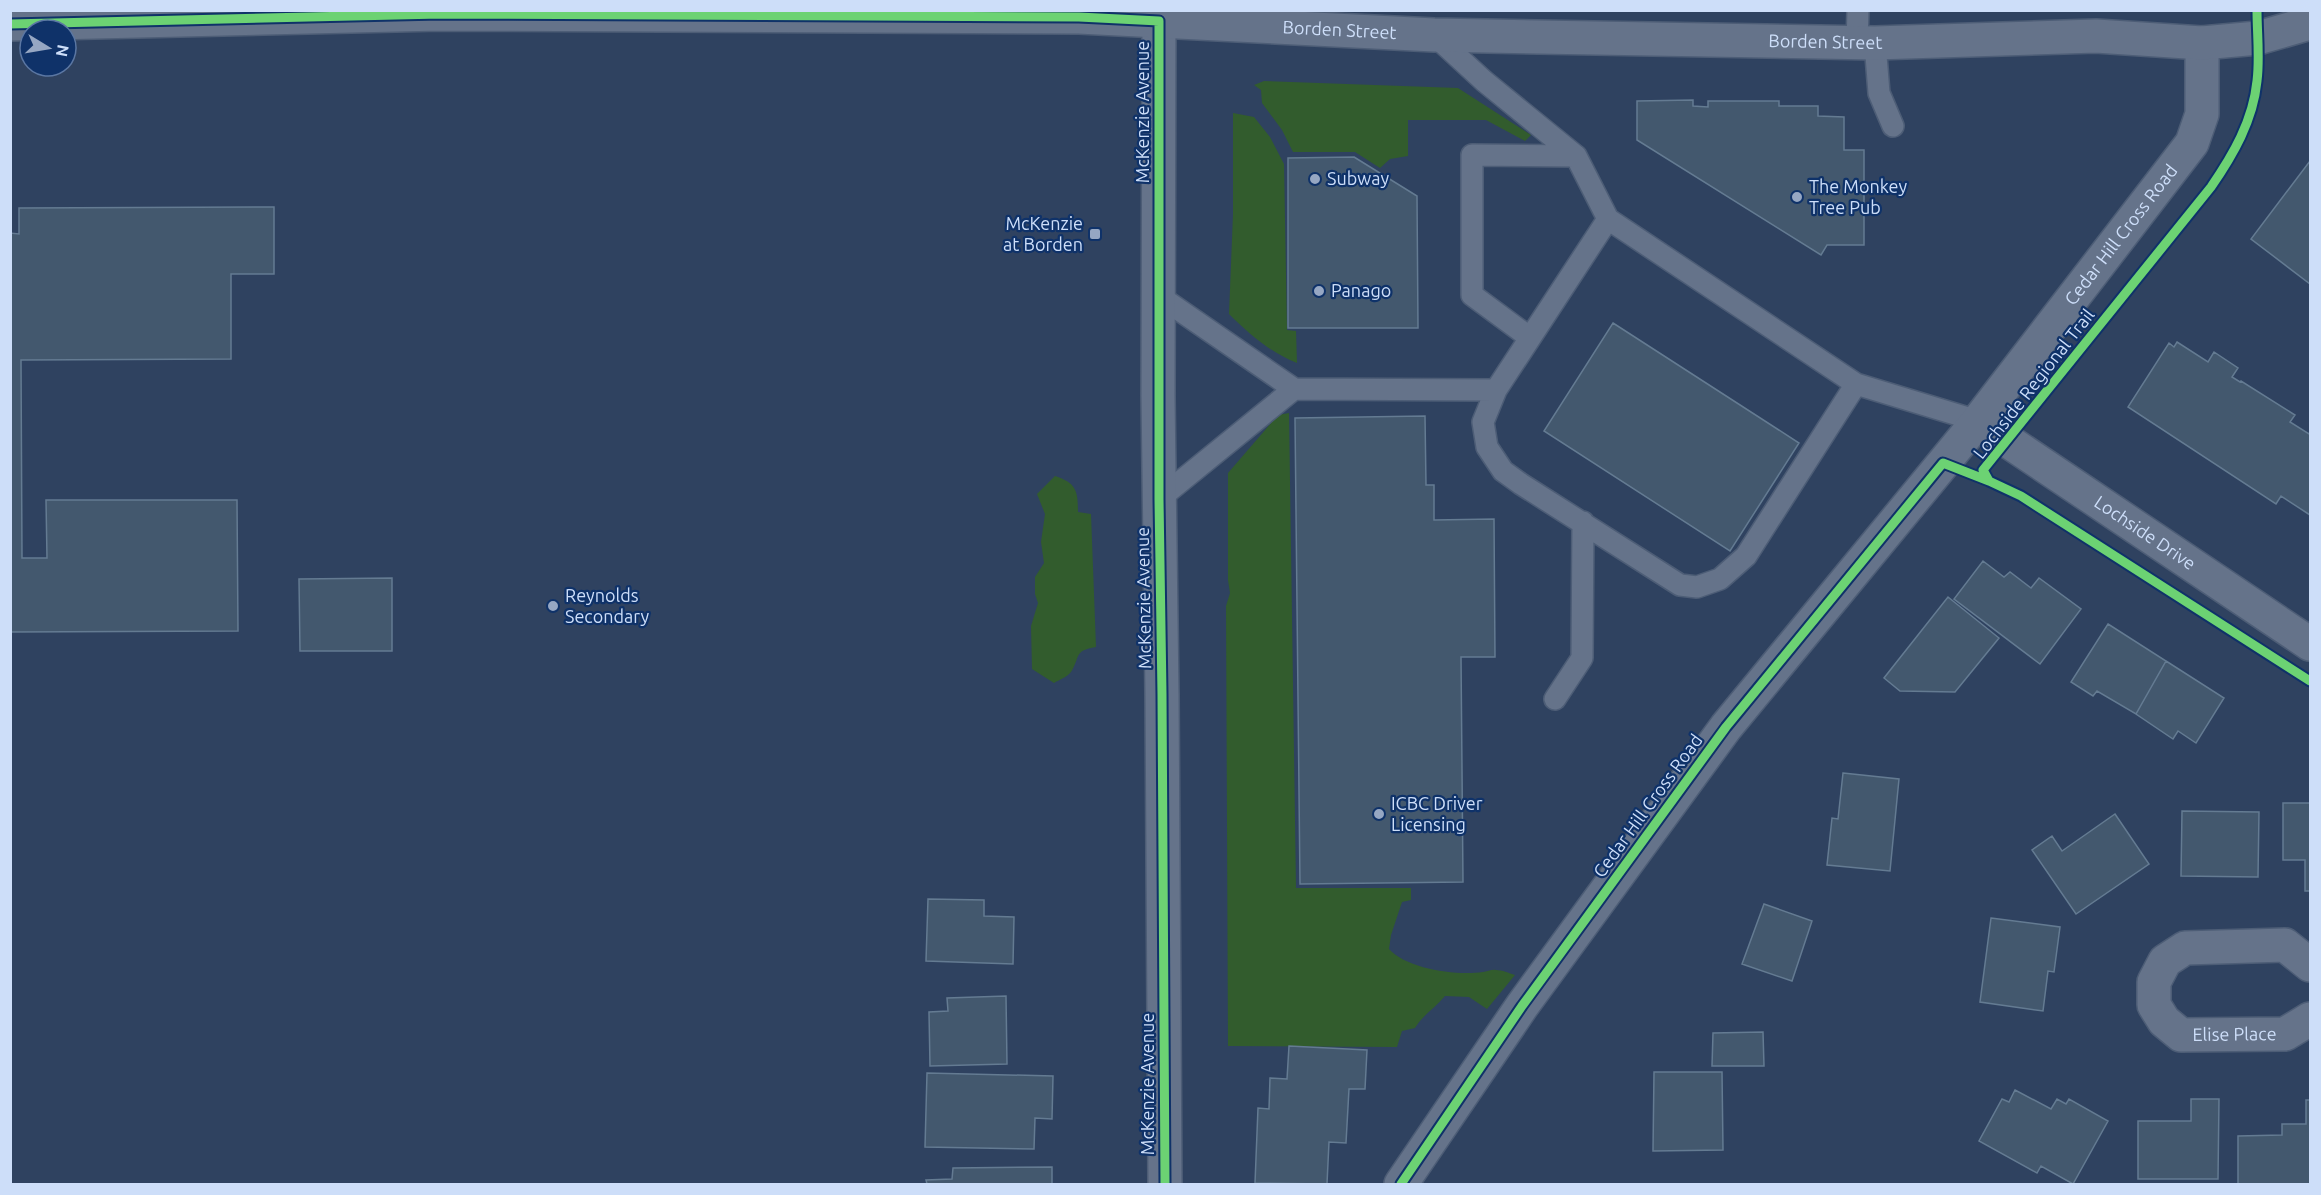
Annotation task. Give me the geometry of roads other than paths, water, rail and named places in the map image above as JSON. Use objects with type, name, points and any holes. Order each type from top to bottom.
[{"type":"street","name":"Borden Street","points":[[10,24],[440,14],[1159,16],[1434,35],[1866,43],[2096,36],[2202,43]]},
{"type":"street","name":"McKenzie Avenue","points":[[1159,16],[1159,499],[1165,1185]]},
{"type":"street","points":[[2202,43],[2258,38],[2310,23]]},
{"type":"street","name":"Cedar Hill Cross Road","points":[[1401,1185],[1522,1006],[1726,727],[1978,422],[2192,143],[2202,114],[2202,43]]},
{"type":"street","name":"Lochside Drive","points":[[1978,422],[2310,644]]},
{"type":"street","name":"Elise Place","points":[[2310,965],[2285,945],[2185,948],[2165,961],[2154,982],[2154,1005],[2164,1021],[2181,1035],[2285,1034],[2310,1019]]},
{"type":"lane","points":[[1858,10],[1879,93],[1893,126]]},
{"type":"lane","points":[[1434,35],[1484,81],[1576,156],[1608,219],[1856,384],[1978,422]]},
{"type":"lane","points":[[1529,337],[1472,295],[1472,154],[1576,156]]},
{"type":"lane","points":[[1608,219],[1496,390],[1483,422],[1487,447],[1503,471],[1680,585],[1697,587],[1720,579],[1746,556],[1856,384]]},
{"type":"lane","points":[[1159,296],[1294,389],[1496,390]]},
{"type":"lane","points":[[1159,499],[1294,389]]},
{"type":"lane","points":[[1555,699],[1582,658],[1583,522]]},
{"type":"place","name":"Subway","points":[[1315,179]]},
{"type":"place","name":"The Monkey Tree Pub","points":[[1797,197]]},
{"type":"place","name":"McKenzie at Borden","points":[[1095,234]]},
{"type":"place","name":"Panago","points":[[1319,291]]},
{"type":"place","name":"Reynolds Secondary","points":[[553,606]]},
{"type":"place","name":"ICBC Driver Licensing","points":[[1379,814]]}]
